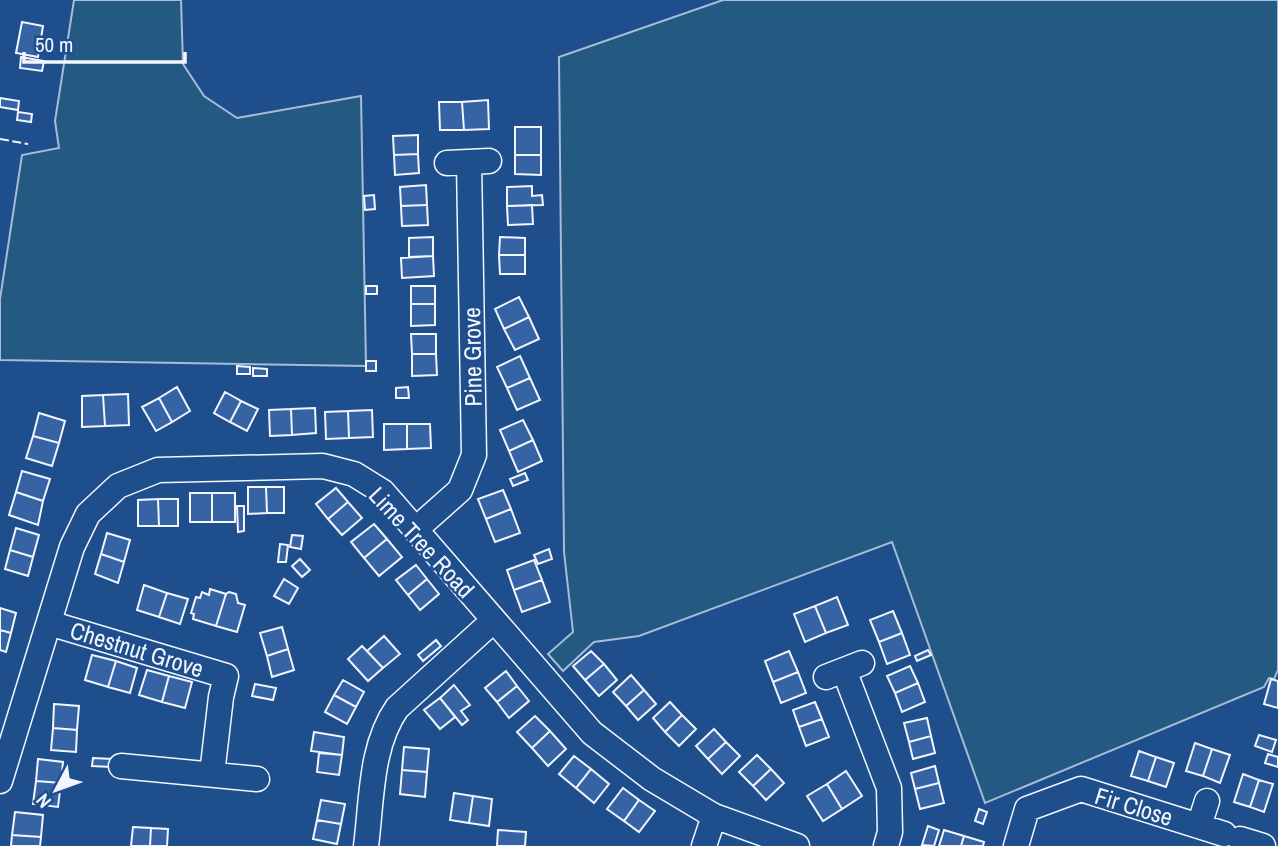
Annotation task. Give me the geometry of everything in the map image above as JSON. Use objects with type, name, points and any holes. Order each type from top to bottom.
[{"type":"street","name":"Pine Grove","points":[[415,530],[460,490],[474,455],[468,162]]},
{"type":"street","name":"Lime Tree Road","points":[[0,781],[72,547],[88,514],[118,486],[158,471],[323,466],[354,474],[383,492],[592,733],[652,779],[714,816],[797,846]]},
{"type":"street","points":[[366,846],[379,741],[389,720],[397,708],[494,620]]},
{"type":"street","name":"Chestnut Grove","points":[[49,623],[227,676],[212,774]]},
{"type":"street","points":[[844,670],[889,788],[890,832],[886,846]]},
{"type":"street","points":[[121,765],[257,779]]},
{"type":"street","name":"Fir Close","points":[[1016,846],[1027,809],[1081,789],[1242,840]]},
{"type":"street","name":"Fir Close","points":[[1199,826],[1207,801]]},
{"type":"street","points":[[705,846],[714,816]]},
{"type":"shaded area","points":[[74,0],[181,0],[183,64],[204,96],[237,118],[361,96],[366,366],[0,360],[0,299],[22,155],[59,148],[55,121]]},
{"type":"shaded area","points":[[723,0],[1278,0],[1278,670],[1274,679],[1269,678],[1264,687],[985,803],[892,542],[639,636],[594,642],[563,671],[548,654],[573,632],[564,552],[559,57]]},
{"type":"building","points":[[22,22],[43,26],[38,57],[16,53]]},
{"type":"building","points":[[21,57],[44,61],[42,71],[20,68]]},
{"type":"building","points":[[0,98],[19,101],[18,110],[0,107]]},
{"type":"building","points":[[488,100],[489,129],[464,130],[462,102]]},
{"type":"building","points":[[439,102],[462,102],[464,130],[440,130]]},
{"type":"building","points":[[18,112],[32,114],[31,122],[17,120]]},
{"type":"building","points":[[515,127],[541,127],[541,155],[515,155]]},
{"type":"building","points":[[418,135],[418,154],[394,155],[393,136]]},
{"type":"building","points":[[418,154],[419,173],[395,175],[394,155]]},
{"type":"building","points":[[515,155],[541,155],[541,175],[515,174]]},
{"type":"building","points":[[426,185],[427,205],[401,206],[400,187]]},
{"type":"building","points":[[532,186],[532,196],[542,195],[543,205],[507,206],[507,187]]},
{"type":"building","points":[[374,195],[375,209],[365,210],[364,196]]},
{"type":"building","points":[[427,205],[428,225],[402,226],[401,206]]},
{"type":"building","points":[[532,205],[533,224],[508,225],[507,206]]},
{"type":"building","points":[[433,237],[433,256],[409,257],[409,238]]},
{"type":"building","points":[[500,237],[525,238],[525,255],[499,255]]},
{"type":"building","points":[[499,255],[525,255],[525,274],[500,274]]},
{"type":"building","points":[[433,256],[434,276],[402,278],[401,258]]},
{"type":"building","points":[[366,286],[377,286],[377,294],[366,294]]},
{"type":"building","points":[[411,286],[435,286],[435,304],[411,304]]},
{"type":"building","points":[[519,297],[529,317],[504,329],[495,309]]},
{"type":"building","points":[[411,304],[435,304],[435,325],[411,326]]},
{"type":"building","points":[[529,317],[539,339],[515,350],[504,329]]},
{"type":"building","points":[[411,334],[436,334],[436,354],[412,354]]},
{"type":"building","points":[[412,354],[436,354],[437,375],[412,376]]},
{"type":"building","points":[[520,356],[530,378],[507,388],[497,367]]},
{"type":"building","points":[[366,361],[376,361],[376,371],[366,371]]},
{"type":"building","points":[[237,366],[250,367],[250,374],[237,374]]},
{"type":"building","points":[[253,368],[267,369],[267,376],[253,376]]},
{"type":"building","points":[[530,378],[540,400],[517,410],[507,388]]},
{"type":"building","points":[[177,387],[190,411],[172,422],[159,398]]},
{"type":"building","points":[[408,387],[409,398],[396,398],[396,388]]},
{"type":"building","points":[[225,392],[241,401],[230,422],[214,413]]},
{"type":"building","points":[[128,394],[129,425],[105,426],[103,395]]},
{"type":"building","points":[[103,395],[105,426],[82,427],[82,396]]},
{"type":"building","points":[[159,398],[172,422],[156,431],[142,407]]},
{"type":"building","points":[[241,401],[258,409],[247,431],[230,422]]},
{"type":"building","points":[[315,408],[316,433],[292,435],[291,409]]},
{"type":"building","points":[[291,409],[292,435],[270,436],[269,410]]},
{"type":"building","points":[[372,410],[373,437],[349,438],[348,411]]},
{"type":"building","points":[[348,411],[349,438],[326,439],[325,412]]},
{"type":"building","points":[[39,413],[65,421],[59,443],[33,436]]},
{"type":"building","points":[[523,420],[533,440],[509,451],[500,430]]},
{"type":"building","points":[[384,424],[407,424],[407,449],[384,450]]},
{"type":"building","points":[[407,424],[430,424],[431,448],[407,449]]},
{"type":"building","points":[[33,436],[59,443],[52,466],[26,458]]},
{"type":"building","points":[[533,440],[542,461],[518,472],[509,451]]},
{"type":"building","points":[[22,471],[50,479],[43,501],[16,492]]},
{"type":"building","points":[[525,473],[528,480],[513,486],[510,479]]},
{"type":"building","points":[[248,487],[266,487],[267,513],[248,514]]},
{"type":"building","points":[[266,487],[284,487],[284,513],[267,513]]},
{"type":"building","points":[[336,488],[348,502],[328,519],[316,504]]},
{"type":"building","points":[[503,490],[511,509],[486,519],[478,499]]},
{"type":"building","points":[[16,492],[43,501],[38,525],[9,515]]},
{"type":"building","points":[[190,493],[212,493],[212,522],[190,522]]},
{"type":"building","points":[[212,493],[235,493],[235,522],[212,522]]},
{"type":"building","points":[[158,499],[159,526],[138,526],[138,500]]},
{"type":"building","points":[[158,499],[178,499],[178,526],[159,526]]},
{"type":"building","points":[[348,502],[362,518],[342,535],[328,519]]},
{"type":"building","points":[[237,506],[244,506],[244,531],[238,532]]},
{"type":"building","points":[[511,509],[520,533],[495,542],[486,519]]},
{"type":"building","points":[[374,524],[387,539],[364,558],[351,542]]},
{"type":"building","points":[[16,528],[39,535],[33,557],[10,550]]},
{"type":"building","points":[[107,533],[130,540],[124,562],[101,554]]},
{"type":"building","points":[[292,535],[303,536],[301,549],[290,547]]},
{"type":"building","points":[[387,539],[402,557],[379,576],[364,558]]},
{"type":"building","points":[[280,544],[288,545],[286,562],[278,562]]},
{"type":"building","points":[[549,549],[552,559],[538,564],[534,555]]},
{"type":"building","points":[[10,550],[33,557],[28,576],[5,569]]},
{"type":"building","points":[[101,554],[124,562],[118,583],[95,574]]},
{"type":"building","points":[[300,559],[310,570],[302,577],[292,566]]},
{"type":"building","points":[[534,560],[542,580],[514,590],[507,570]]},
{"type":"building","points":[[416,565],[427,579],[408,595],[396,580]]},
{"type":"building","points":[[284,579],[298,588],[289,604],[274,596]]},
{"type":"building","points":[[427,579],[439,594],[420,610],[408,595]]},
{"type":"building","points":[[542,580],[550,602],[522,612],[514,590]]},
{"type":"building","points":[[144,585],[167,593],[159,617],[137,610]]},
{"type":"building","points":[[210,589],[226,594],[216,626],[193,619],[194,614],[191,613],[196,597],[200,598],[202,592],[209,595]]},
{"type":"building","points":[[229,592],[236,594],[238,603],[245,605],[237,632],[216,626]]},
{"type":"building","points":[[167,593],[188,599],[180,624],[159,617]]},
{"type":"building","points":[[837,597],[848,625],[826,633],[815,606]]},
{"type":"building","points":[[815,606],[826,633],[805,642],[794,614]]},
{"type":"building","points":[[0,608],[16,613],[11,633],[0,630]]},
{"type":"building","points":[[893,611],[902,633],[879,642],[870,620]]},
{"type":"building","points":[[282,627],[288,649],[267,656],[260,633]]},
{"type":"building","points":[[0,630],[11,633],[6,652],[0,650]]},
{"type":"building","points":[[902,633],[910,655],[887,664],[879,642]]},
{"type":"building","points":[[384,636],[400,654],[383,668],[367,651]]},
{"type":"building","points":[[436,640],[441,646],[423,661],[418,655]]},
{"type":"building","points":[[362,646],[383,668],[368,681],[348,659]]},
{"type":"building","points":[[288,649],[294,670],[272,677],[267,656]]},
{"type":"building","points":[[928,650],[931,655],[917,661],[915,656]]},
{"type":"building","points":[[591,651],[604,664],[585,680],[573,666]]},
{"type":"building","points":[[789,651],[798,672],[773,682],[765,661]]},
{"type":"building","points":[[92,655],[116,661],[108,687],[85,680]]},
{"type":"building","points":[[116,661],[137,668],[130,693],[108,687]]},
{"type":"building","points":[[604,664],[617,680],[599,696],[585,680]]},
{"type":"building","points":[[910,666],[918,683],[895,693],[887,676]]},
{"type":"building","points":[[147,670],[169,676],[162,702],[139,695]]},
{"type":"building","points":[[506,671],[517,686],[497,702],[485,688]]},
{"type":"building","points":[[798,672],[806,693],[781,703],[773,682]]},
{"type":"building","points":[[631,675],[644,690],[626,706],[613,692]]},
{"type":"building","points":[[169,676],[192,682],[185,708],[162,702]]},
{"type":"building","points":[[1271,679],[1278,681],[1278,708],[1264,704]]},
{"type":"building","points":[[343,680],[364,692],[356,707],[334,695]]},
{"type":"building","points":[[918,683],[925,702],[902,712],[895,693]]},
{"type":"building","points":[[255,684],[276,688],[273,700],[252,696]]},
{"type":"building","points":[[454,685],[470,705],[461,711],[468,720],[462,725],[440,698]]},
{"type":"building","points":[[517,686],[529,701],[509,718],[497,702]]},
{"type":"building","points":[[644,690],[656,704],[638,720],[626,706]]},
{"type":"building","points":[[334,695],[356,707],[347,724],[325,712]]},
{"type":"building","points":[[440,698],[455,717],[440,729],[424,710]]},
{"type":"building","points":[[670,702],[682,715],[665,732],[653,718]]},
{"type":"building","points":[[815,702],[822,719],[799,727],[793,710]]},
{"type":"building","points":[[54,704],[79,706],[77,730],[53,728]]},
{"type":"building","points":[[682,715],[696,729],[679,746],[665,732]]},
{"type":"building","points":[[535,716],[550,731],[532,748],[517,732]]},
{"type":"building","points":[[927,718],[931,736],[909,742],[904,723]]},
{"type":"building","points":[[822,719],[829,737],[806,746],[799,727]]},
{"type":"building","points":[[53,728],[77,730],[76,752],[51,750]]},
{"type":"building","points":[[714,729],[726,742],[708,759],[696,746]]},
{"type":"building","points":[[550,731],[566,749],[548,766],[532,748]]},
{"type":"building","points":[[314,732],[344,737],[342,755],[311,751]]},
{"type":"building","points":[[1259,735],[1276,740],[1272,752],[1255,746]]},
{"type":"building","points":[[931,736],[935,753],[913,759],[909,742]]},
{"type":"building","points":[[726,742],[740,756],[722,774],[708,759]]},
{"type":"building","points":[[1195,743],[1212,749],[1203,776],[1186,771]]},
{"type":"building","points":[[404,747],[429,749],[427,772],[402,770]]},
{"type":"building","points":[[1212,749],[1230,755],[1220,783],[1203,776]]},
{"type":"building","points":[[1139,751],[1156,757],[1148,781],[1131,776]]},
{"type":"building","points":[[319,753],[342,755],[339,775],[317,772]]},
{"type":"building","points":[[1268,754],[1278,757],[1278,767],[1265,763]]},
{"type":"building","points":[[757,755],[771,769],[753,786],[739,772]]},
{"type":"building","points":[[574,756],[591,769],[576,788],[559,774]]},
{"type":"building","points":[[1156,757],[1174,763],[1166,787],[1148,781]]},
{"type":"building","points":[[93,758],[112,759],[111,767],[92,766]]},
{"type":"building","points":[[38,759],[63,762],[61,783],[36,781]]},
{"type":"building","points":[[935,766],[939,783],[915,789],[911,773]]},
{"type":"building","points":[[591,769],[609,784],[594,803],[576,788]]},
{"type":"building","points":[[771,769],[784,783],[766,800],[753,786]]},
{"type":"building","points":[[402,770],[427,772],[425,797],[400,794]]},
{"type":"building","points":[[846,771],[862,796],[842,809],[827,784]]},
{"type":"building","points":[[1243,774],[1259,780],[1250,807],[1234,802]]},
{"type":"building","points":[[1259,780],[1273,784],[1264,812],[1250,807]]},
{"type":"building","points":[[36,781],[61,783],[58,807],[33,804]]},
{"type":"building","points":[[939,783],[944,803],[920,809],[915,789]]},
{"type":"building","points":[[827,784],[842,809],[823,821],[807,796]]},
{"type":"building","points":[[623,788],[639,800],[624,821],[607,809]]},
{"type":"building","points":[[454,793],[473,796],[469,823],[450,820]]},
{"type":"building","points":[[473,796],[492,799],[489,826],[469,823]]},
{"type":"building","points":[[321,800],[345,804],[341,824],[317,820]]},
{"type":"building","points":[[639,800],[655,811],[639,832],[624,821]]},
{"type":"building","points":[[979,809],[987,812],[983,824],[975,821]]},
{"type":"building","points":[[15,812],[43,815],[41,837],[12,835]]},
{"type":"building","points":[[317,820],[341,824],[337,844],[313,839]]},
{"type":"building","points":[[928,826],[939,830],[934,846],[922,845]]},
{"type":"building","points":[[133,827],[151,828],[150,846],[131,846]]},
{"type":"building","points":[[151,828],[168,829],[167,846],[150,846]]},
{"type":"building","points":[[498,830],[526,832],[525,846],[497,846]]},
{"type":"building","points":[[944,830],[964,836],[961,846],[939,846]]},
{"type":"building","points":[[12,835],[41,837],[40,846],[11,846]]},
{"type":"building","points":[[964,836],[984,842],[983,846],[961,846]]},
{"type":"fence","points":[[0,139],[28,144]]}]
